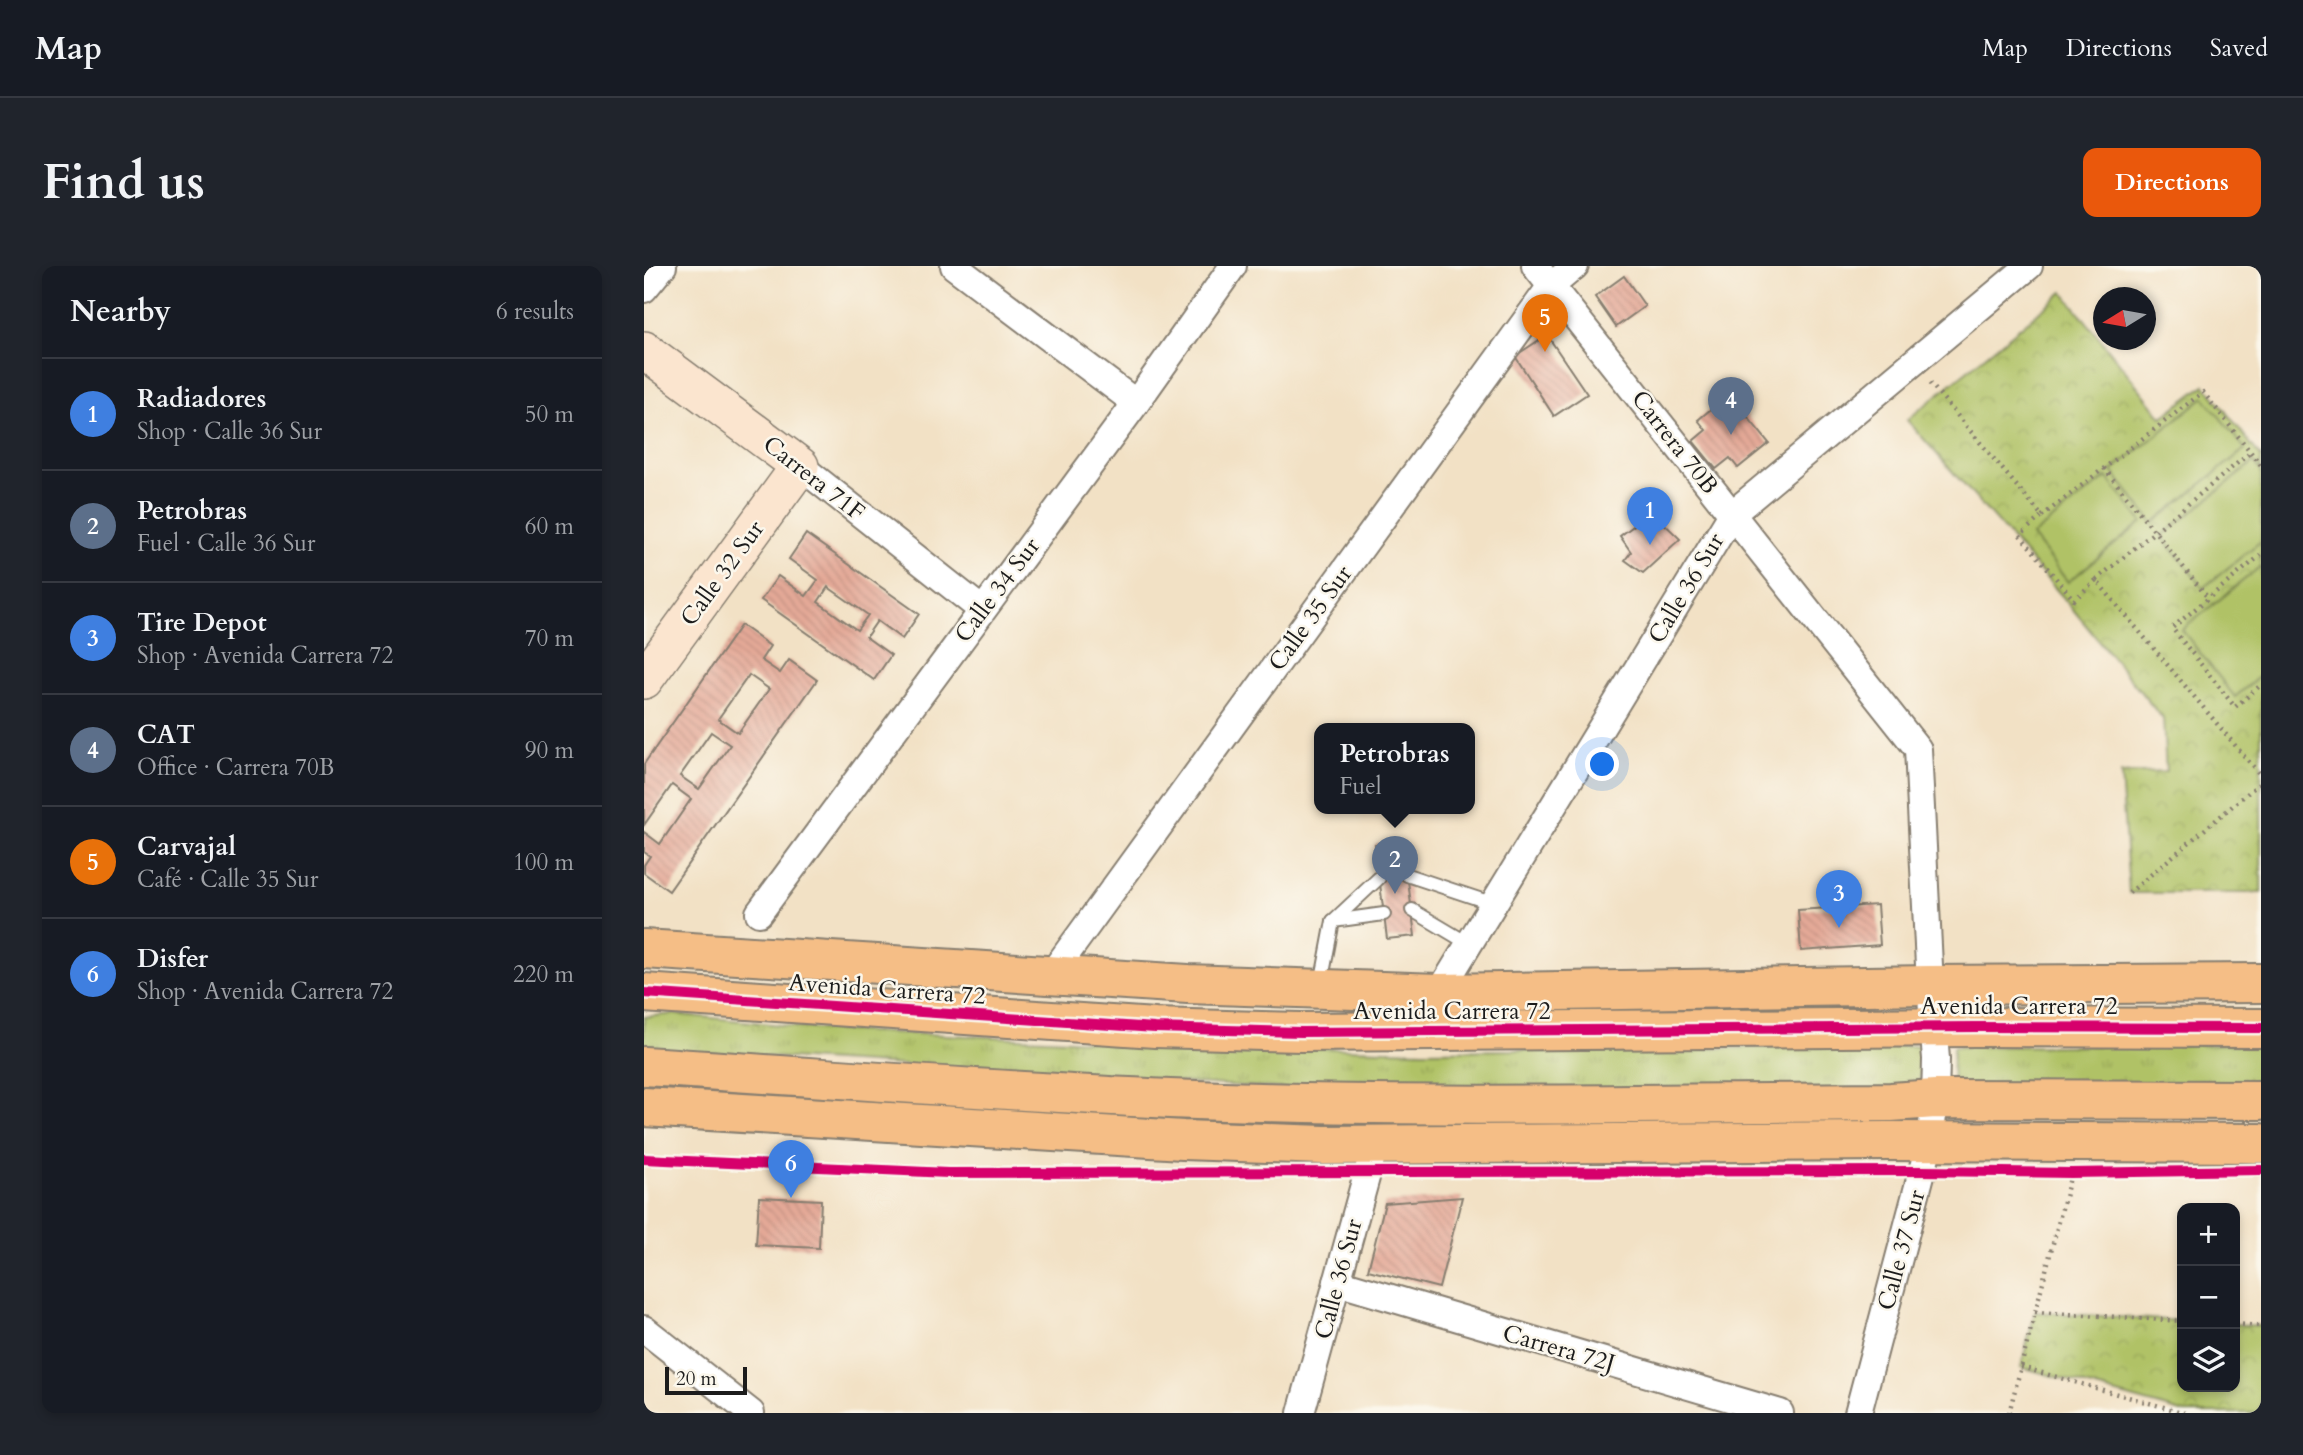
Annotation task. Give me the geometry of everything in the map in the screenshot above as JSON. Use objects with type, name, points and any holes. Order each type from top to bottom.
[{"type":"highway","name":"Avenida Carrera 72","points":[[644,949],[1188,985],[1439,993],[2261,983]]},
{"type":"highway","points":[[695,953],[823,1007]]},
{"type":"highway","points":[[2179,984],[2261,1022]]},
{"type":"highway","points":[[1154,1028],[1321,989]]},
{"type":"highway","name":"Avenida Carrera 72","points":[[644,993],[1154,1028],[1301,1032],[1934,1027],[2261,1028]]},
{"type":"highway","points":[[644,1066],[1169,1098],[1427,1104],[2261,1100]]},
{"type":"highway","points":[[752,1114],[849,1080]]},
{"type":"highway","points":[[1010,1129],[1169,1098]]},
{"type":"highway","points":[[644,1107],[1183,1140],[1375,1145],[1930,1141],[2073,1165],[2261,1143]]},
{"type":"street","points":[[644,289],[663,266]]},
{"type":"street","points":[[954,266],[1136,403]]},
{"type":"street","name":"Calle 34 Sur","points":[[759,912],[1136,403],[1233,266]]},
{"type":"street","name":"Calle 35 Sur","points":[[1051,975],[1543,276],[1575,266]]},
{"type":"street","name":"Calle 36 Sur","points":[[1439,993],[1732,513],[2029,266]]},
{"type":"street","name":"Carrera 70B","points":[[1543,276],[1918,749]]},
{"type":"street","name":"Carrera 71F","points":[[644,349],[800,466],[982,610]]},
{"type":"street","name":"Calle 32 Sur","points":[[644,680],[800,466]]},
{"type":"street","name":"Calle 37 Sur","points":[[1858,1413],[1930,1141],[1935,1100],[1934,1027],[1918,749]]},
{"type":"street","name":"Calle 36 Sur","points":[[1301,1413],[1375,1145]]},
{"type":"street","name":"Carrera 72J","points":[[1337,1282],[1780,1413]]},
{"type":"street","points":[[644,1329],[751,1413]]},
{"type":"lane","points":[[1407,875],[1493,904]]},
{"type":"lane","points":[[1321,989],[1333,921],[1379,878]]},
{"type":"lane","points":[[1412,910],[1469,944]]},
{"type":"lane","points":[[1333,921],[1384,914]]},
{"type":"path","points":[[1913,362],[2042,516]]},
{"type":"path","points":[[2251,453],[2074,600],[2020,535],[2203,392],[2261,465]]},
{"type":"path","points":[[2104,468],[2208,598]]},
{"type":"path","points":[[2261,555],[2172,628],[2235,707],[2261,685]]},
{"type":"path","points":[[2096,580],[2261,776]]},
{"type":"path","points":[[2129,893],[2261,782]]},
{"type":"path","points":[[2009,1413],[2073,1165]]},
{"type":"path","points":[[2035,1312],[2177,1321]]},
{"type":"path","points":[[2240,1324],[2261,1326]]},
{"type":"path","points":[[2021,1367],[2185,1413]]},
{"type":"green space","points":[[2063,292],[2093,330],[2093,350],[2109,350],[2162,417],[2205,385],[2261,457],[2261,893],[2129,893],[2121,774],[2166,772],[2163,719],[2062,596],[1907,420]]},
{"type":"green space","points":[[2204,397],[2245,449],[2153,523],[2112,471]]},
{"type":"green space","points":[[2254,462],[2261,471],[2261,541],[2203,588],[2162,536]]},
{"type":"green space","points":[[2107,477],[2142,522],[2068,582],[2032,536]]},
{"type":"green space","points":[[2261,566],[2261,675],[2235,697],[2182,630]]},
{"type":"green space","points":[[673,1014],[828,1030],[1189,1045],[1424,1051],[1920,1046],[1920,1091],[1403,1096],[644,1049],[644,1017]]},
{"type":"green space","points":[[2261,1044],[2261,1087],[1952,1089],[1953,1047]]},
{"type":"green space","points":[[2035,1312],[2177,1321],[2177,1392],[2240,1392],[2240,1324],[2261,1326],[2261,1413],[2185,1413],[2021,1367]]},
{"type":"building","points":[[1624,276],[1645,306],[1616,327],[1595,297]]},
{"type":"building","points":[[1547,335],[1587,394],[1554,416],[1515,356]]},
{"type":"building","points":[[1729,394],[1769,443],[1738,468],[1730,458],[1716,469],[1693,441],[1706,430],[1698,420]]},
{"type":"building","points":[[1652,512],[1680,539],[1643,573],[1625,560],[1631,552],[1620,536]]},
{"type":"building","points":[[806,534],[919,614],[902,639],[877,621],[866,637],[891,655],[874,680],[761,600],[778,576],[806,596],[818,580],[789,559]],"holes":[[[828,587],[868,615],[857,630],[818,602]]]},
{"type":"building","points":[[741,625],[770,646],[761,660],[780,673],[789,660],[817,680],[669,891],[644,873],[644,865],[650,856],[644,852],[644,832],[660,844],[691,799],[672,785],[644,825],[644,764]],"holes":[[[749,675],[769,689],[738,733],[718,719]],[[711,732],[730,745],[699,789],[680,776]]]},
{"type":"building","points":[[1403,841],[1415,936],[1387,939],[1375,844]]},
{"type":"building","points":[[1877,905],[1880,945],[1801,951],[1798,910]]},
{"type":"building","points":[[759,1197],[821,1200],[819,1248],[756,1245]]},
{"type":"building","points":[[1462,1197],[1439,1288],[1368,1270],[1385,1203]]},
{"type":"cycle path","points":[[644,993],[1155,1028],[1301,1032],[1976,1027],[2261,1028]]},
{"type":"cycle path","points":[[644,1159],[948,1173],[2071,1173],[2261,1170]]},
{"type":"place","name":"Carvajal","points":[[1545,352]]},
{"type":"place","name":"CAT","points":[[1731,435]]},
{"type":"place","name":"Radiadores","points":[[1650,545]]},
{"type":"place","name":"Petrobras","points":[[1395,894]]},
{"type":"place","name":"Tire Depot","points":[[1839,928]]},
{"type":"place","name":"Disfer","points":[[791,1198]]}]
